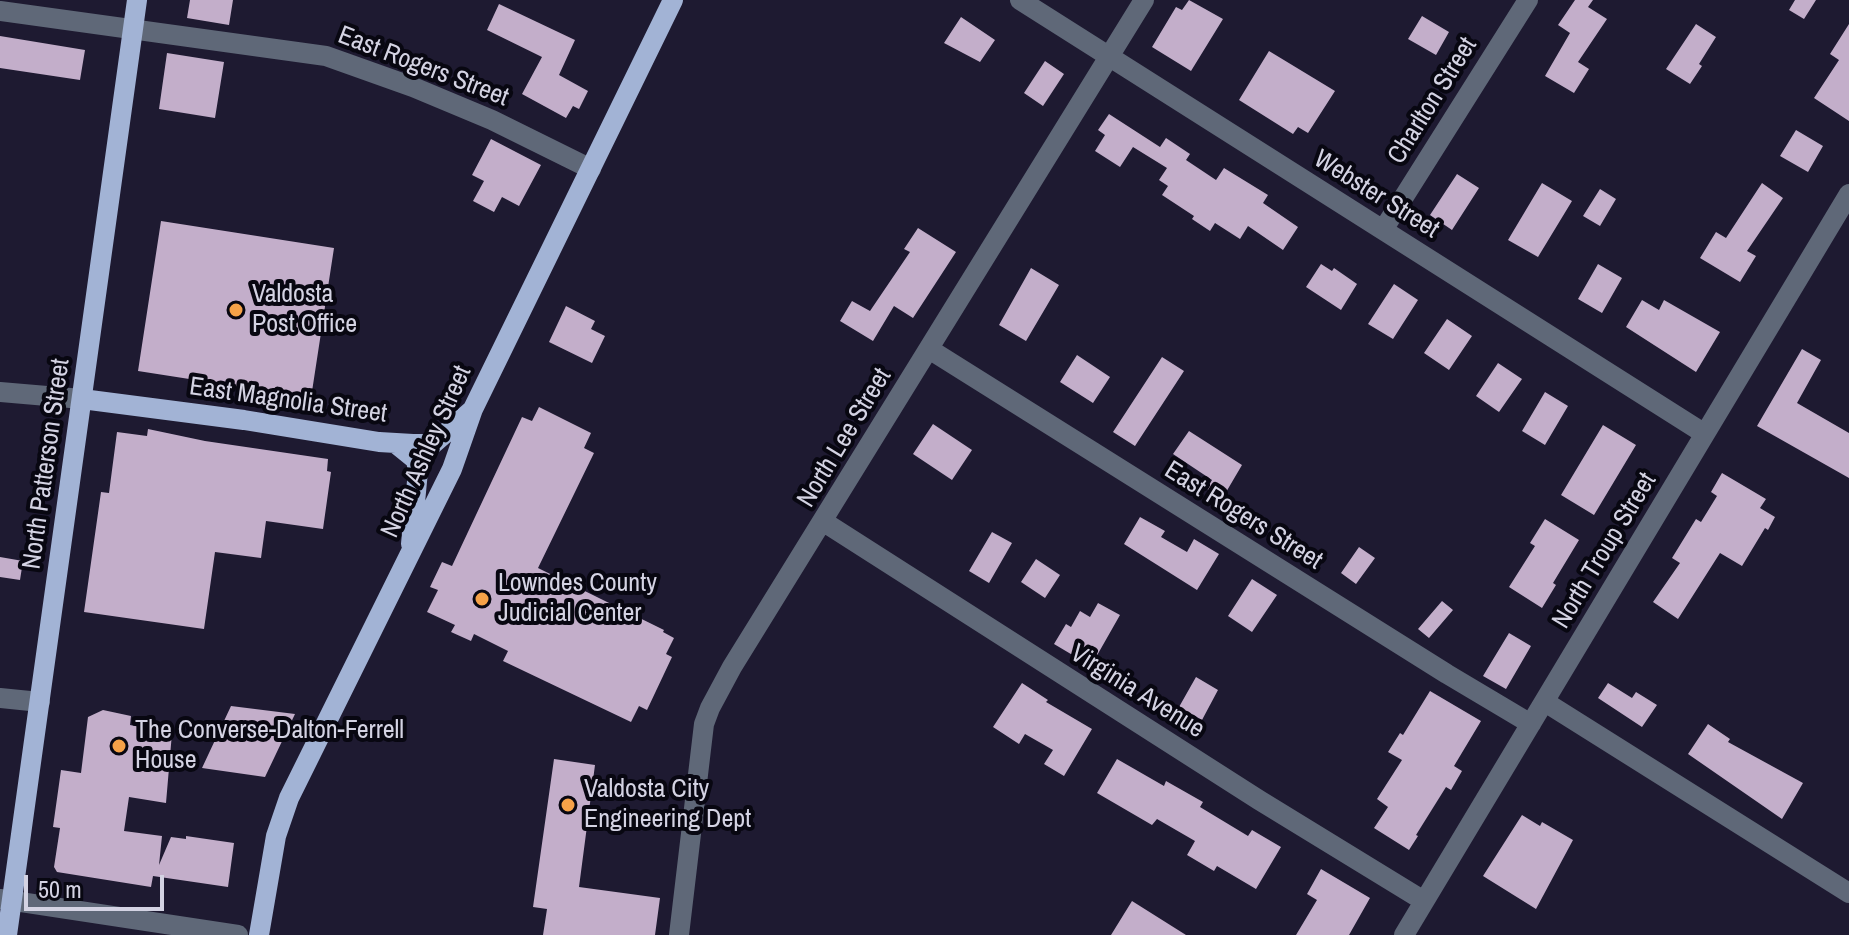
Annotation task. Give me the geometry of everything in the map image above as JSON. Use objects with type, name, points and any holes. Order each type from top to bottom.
[{"type":"main road","name":"North Patterson Street","points":[[7,935],[6,900],[40,702],[137,0]]},
{"type":"main road","name":"North Ashley Street","points":[[259,935],[276,836],[289,798],[452,469],[473,409],[673,0]]},
{"type":"main road","name":"East Magnolia Street","points":[[82,399],[395,443],[433,444],[473,409]]},
{"type":"main road","points":[[395,443],[416,460],[418,471],[411,553]]},
{"type":"street","name":"Webster Street","points":[[1020,0],[1705,434]]},
{"type":"street","name":"North Lee Street","points":[[679,935],[700,746],[707,716],[721,685],[1144,0]]},
{"type":"street","name":"Charlton Street","points":[[1383,230],[1528,0]]},
{"type":"street","name":"East Rogers Street","points":[[0,11],[268,47],[339,60],[492,120],[591,169]]},
{"type":"street","name":"North Troup Street","points":[[1404,935],[1849,194]]},
{"type":"street","name":"East Rogers Street","points":[[929,349],[1531,724]]},
{"type":"street","points":[[0,392],[82,399]]},
{"type":"street","name":"Virginia Avenue","points":[[824,522],[1183,752],[1424,901]]},
{"type":"street","points":[[0,698],[40,702]]},
{"type":"street","points":[[1545,702],[1849,893]]},
{"type":"street","points":[[6,900],[238,935]]},
{"type":"building","points":[[190,0],[233,0],[229,25],[187,18]]},
{"type":"building","points":[[1189,0],[1223,19],[1191,71],[1152,47],[1176,7],[1182,10]]},
{"type":"building","points":[[1575,0],[1593,0],[1588,7],[1607,19],[1578,62],[1589,69],[1574,93],[1545,76],[1570,33],[1558,25]]},
{"type":"building","points":[[1795,0],[1816,0],[1804,19],[1789,10]]},
{"type":"building","points":[[499,4],[575,40],[559,75],[588,91],[579,109],[573,106],[566,118],[522,94],[542,57],[487,30]]},
{"type":"building","points":[[1422,16],[1449,32],[1436,55],[1408,39]]},
{"type":"building","points":[[961,17],[995,40],[980,62],[944,43]]},
{"type":"building","points":[[1696,24],[1716,37],[1690,84],[1666,69]]},
{"type":"building","points":[[1849,24],[1849,121],[1814,98],[1839,60],[1830,54]]},
{"type":"building","points":[[0,36],[85,50],[80,80],[0,68]]},
{"type":"building","points":[[1269,51],[1335,91],[1308,133],[1298,127],[1293,134],[1239,100]]},
{"type":"building","points":[[167,53],[224,62],[215,118],[159,109]]},
{"type":"building","points":[[1045,61],[1064,74],[1043,106],[1024,93]]},
{"type":"building","points":[[1109,114],[1160,147],[1166,138],[1190,154],[1186,160],[1216,180],[1224,168],[1268,195],[1263,203],[1298,227],[1283,250],[1248,226],[1240,239],[1215,223],[1210,231],[1192,219],[1194,216],[1162,195],[1168,186],[1159,180],[1167,168],[1133,147],[1120,167],[1095,151],[1105,135],[1098,130]]},
{"type":"building","points":[[1796,130],[1823,146],[1808,172],[1780,156]]},
{"type":"building","points":[[491,139],[541,165],[519,206],[502,197],[494,212],[473,201],[484,181],[472,175]]},
{"type":"building","points":[[1457,174],[1479,188],[1452,230],[1430,215]]},
{"type":"building","points":[[1542,183],[1572,201],[1538,257],[1508,240]]},
{"type":"building","points":[[1762,183],[1783,198],[1747,251],[1756,256],[1740,282],[1700,258],[1716,232],[1726,238]]},
{"type":"building","points":[[1600,189],[1616,199],[1600,226],[1583,216]]},
{"type":"building","name":"Valdosta Post Office","points":[[161,221],[334,248],[311,398],[138,371]]},
{"type":"building","points":[[918,228],[956,252],[913,318],[894,306],[873,341],[840,321],[852,301],[870,311],[910,252],[904,249]]},
{"type":"building","points":[[1321,264],[1332,271],[1334,268],[1357,284],[1341,310],[1306,287]]},
{"type":"building","points":[[1598,264],[1622,278],[1602,313],[1578,299]]},
{"type":"building","points":[[1031,268],[1059,285],[1026,341],[999,325]]},
{"type":"building","points":[[1394,284],[1418,300],[1393,339],[1368,324]]},
{"type":"building","points":[[1642,300],[1659,310],[1664,300],[1720,332],[1696,372],[1626,327]]},
{"type":"building","points":[[566,306],[595,321],[591,329],[605,336],[592,363],[549,342]]},
{"type":"building","points":[[1447,319],[1472,336],[1449,370],[1424,353]]},
{"type":"building","points":[[1802,349],[1821,360],[1797,403],[1849,433],[1849,478],[1757,426]]},
{"type":"building","points":[[1077,355],[1110,377],[1093,403],[1060,382]]},
{"type":"building","points":[[1162,357],[1184,371],[1135,446],[1113,432]]},
{"type":"building","points":[[1498,363],[1522,379],[1499,412],[1476,396]]},
{"type":"building","points":[[1545,392],[1568,406],[1545,445],[1522,431]]},
{"type":"building","points":[[539,407],[591,433],[584,448],[594,453],[538,568],[664,630],[674,638],[666,654],[672,657],[647,710],[639,706],[631,722],[503,661],[508,651],[474,634],[471,641],[451,632],[455,625],[427,612],[438,590],[430,587],[442,562],[452,566],[522,417],[532,421]]},
{"type":"building","points":[[933,424],[972,450],[952,480],[913,454]]},
{"type":"building","points":[[1603,425],[1636,445],[1594,515],[1561,495]]},
{"type":"building","points":[[148,429],[205,441],[328,459],[327,471],[331,472],[323,529],[266,521],[261,558],[215,552],[204,629],[84,612],[101,492],[109,493],[117,432],[147,436]]},
{"type":"building","points":[[1189,431],[1242,465],[1222,499],[1207,489],[1212,480],[1173,454]]},
{"type":"building","points":[[1722,473],[1766,499],[1760,508],[1775,517],[1742,566],[1720,553],[1678,619],[1653,602],[1680,563],[1672,558],[1696,519],[1701,522],[1717,496],[1711,492]]},
{"type":"building","points":[[1140,517],[1165,531],[1161,537],[1187,552],[1194,539],[1219,554],[1197,590],[1124,544]]},
{"type":"building","points":[[1545,519],[1579,540],[1542,608],[1509,587],[1535,546],[1530,543]]},
{"type":"building","points":[[992,532],[1012,543],[989,583],[969,571]]},
{"type":"building","points":[[1359,547],[1375,558],[1356,584],[1341,573]]},
{"type":"building","points":[[0,557],[23,561],[20,580],[0,577]]},
{"type":"building","points":[[1036,559],[1060,575],[1045,598],[1021,582]]},
{"type":"building","points":[[1252,579],[1277,595],[1252,632],[1228,616]]},
{"type":"building","points":[[1442,601],[1453,610],[1429,638],[1418,629]]},
{"type":"building","points":[[1098,603],[1120,615],[1091,666],[1054,644],[1066,624],[1071,627],[1080,611],[1090,617]]},
{"type":"building","points":[[1509,633],[1531,646],[1506,689],[1483,676]]},
{"type":"building","points":[[1196,677],[1218,690],[1202,720],[1179,707]]},
{"type":"building","points":[[1022,683],[1048,700],[1046,702],[1092,729],[1064,776],[1044,764],[1053,750],[1025,734],[1019,744],[993,727]]},
{"type":"building","points":[[1608,683],[1632,698],[1636,692],[1657,705],[1642,727],[1598,698]]},
{"type":"building","points":[[1430,691],[1481,721],[1454,766],[1462,771],[1451,790],[1446,787],[1409,850],[1374,828],[1388,807],[1377,799],[1402,760],[1388,752],[1400,733],[1403,735]]},
{"type":"building","points":[[231,706],[295,714],[265,777],[202,768]]},
{"type":"building","points":[[103,710],[131,716],[130,725],[172,733],[166,803],[129,797],[124,831],[162,836],[159,865],[171,837],[186,839],[186,836],[234,843],[228,887],[153,876],[151,887],[57,872],[54,867],[60,828],[53,827],[61,770],[81,773],[88,717]]},
{"type":"building","points":[[1708,724],[1730,739],[1728,742],[1803,783],[1782,819],[1688,754]]},
{"type":"building","points":[[554,759],[595,765],[579,887],[660,898],[655,935],[543,935],[547,909],[533,907]]},
{"type":"building","points":[[1117,759],[1164,786],[1166,781],[1203,802],[1200,807],[1248,836],[1252,830],[1281,847],[1256,889],[1217,866],[1214,871],[1187,855],[1195,841],[1157,819],[1152,825],[1097,793]]},
{"type":"building","points":[[1522,815],[1540,826],[1542,822],[1573,840],[1536,909],[1483,876]]},
{"type":"building","points":[[1321,869],[1370,898],[1349,935],[1296,935],[1317,900],[1307,894]]},
{"type":"building","points":[[1132,901],[1186,935],[1111,935]]},
{"type":"place","name":"Valdosta Post Office","points":[[236,310]]},
{"type":"place","name":"Lowndes County Judicial Center","points":[[482,599]]},
{"type":"place","name":"The Converse-Dalton-Ferrell House","points":[[119,746]]},
{"type":"place","name":"Valdosta City Engineering Dept","points":[[568,805]]}]
